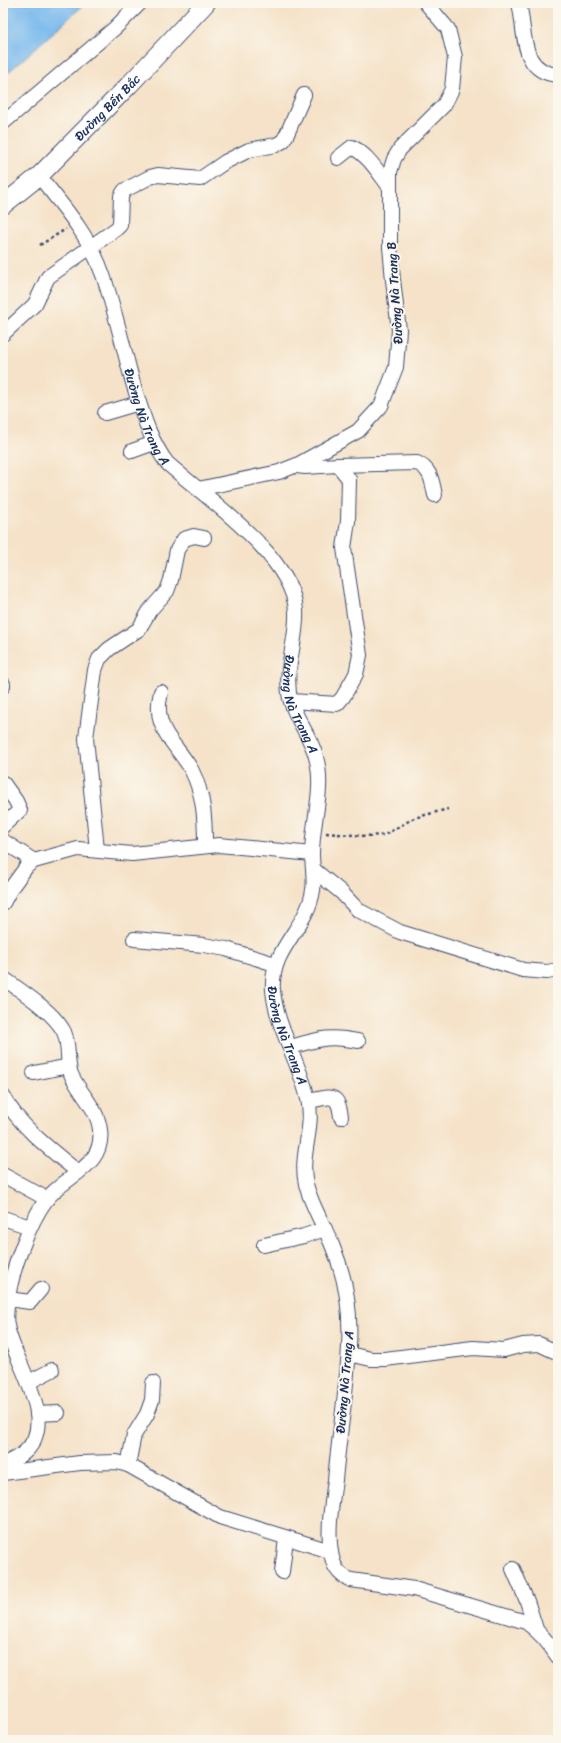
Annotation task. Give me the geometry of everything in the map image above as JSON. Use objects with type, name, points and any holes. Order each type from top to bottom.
[{"type":"main road","name":"Đường Bến Bắc","points":[[3,205],[39,176],[129,85],[206,3]]},
{"type":"street","points":[[3,124],[115,28],[140,3]]},
{"type":"street","name":"Đường Nà Trang B","points":[[198,490],[278,472],[297,465],[358,431],[381,406],[391,383],[398,354],[400,330],[392,280],[389,186],[390,172],[394,159],[400,149],[444,106],[452,89],[455,57],[448,28],[426,3]]},
{"type":"street","points":[[519,3],[525,45],[530,59],[535,67],[558,76]]},
{"type":"street","points":[[3,334],[35,304],[48,276],[92,247],[120,225],[122,196],[125,190],[150,177],[158,175],[200,179],[225,162],[249,150],[276,145],[283,141],[287,134],[304,95]]},
{"type":"street","points":[[338,158],[352,147],[356,148],[370,161],[389,186]]},
{"type":"street","name":"Đường Nà Trang A","points":[[39,176],[76,223],[92,247],[103,275],[139,402],[154,443],[167,463],[264,548],[278,566],[294,594],[296,616],[289,688],[291,701],[312,744],[320,772],[319,802],[312,854],[314,870],[312,898],[275,964],[273,976],[275,1002],[309,1101],[311,1121],[304,1166],[305,1181],[336,1254],[346,1286],[350,1335],[330,1520],[330,1550],[333,1562],[342,1576],[385,1586],[414,1589],[526,1622],[536,1629],[558,1657]]},
{"type":"street","points":[[105,413],[139,402]]},
{"type":"street","points":[[132,451],[154,443]]},
{"type":"street","points":[[297,465],[305,467],[417,463],[423,466],[432,478],[435,495]]},
{"type":"street","points":[[291,701],[336,704],[343,698],[356,674],[360,655],[344,548],[348,521],[349,479],[338,465]]},
{"type":"street","points":[[97,850],[86,738],[87,716],[98,659],[109,649],[138,629],[150,610],[167,591],[171,580],[177,550],[184,539],[194,536],[204,538]]},
{"type":"street","points":[[161,692],[158,711],[164,728],[171,742],[192,772],[203,800],[205,846]]},
{"type":"street","points":[[3,783],[16,800],[20,810],[3,826]]},
{"type":"street","points":[[3,841],[34,861]]},
{"type":"street","points":[[3,903],[11,888],[27,866],[34,861],[78,850],[97,850],[118,854],[138,854],[219,845],[312,854]]},
{"type":"street","points":[[314,870],[341,892],[358,910],[406,935],[523,970],[547,972],[558,970]]},
{"type":"street","points":[[134,939],[204,945],[226,949],[275,964]]},
{"type":"street","points":[[3,978],[53,1018],[64,1032],[71,1074],[98,1120],[101,1130],[98,1152],[92,1160],[47,1199],[30,1227],[7,1295],[5,1316],[7,1326],[29,1382],[37,1414],[37,1430],[27,1450],[3,1464]]},
{"type":"street","points":[[291,1047],[329,1037],[358,1041]]},
{"type":"street","points":[[34,1073],[69,1066]]},
{"type":"street","points":[[3,1096],[24,1124],[78,1172]]},
{"type":"street","points":[[309,1101],[330,1097],[336,1099],[340,1104],[342,1117]]},
{"type":"street","points":[[3,1175],[47,1199]]},
{"type":"street","points":[[3,1218],[30,1227]]},
{"type":"street","points":[[264,1245],[304,1236],[325,1229]]},
{"type":"street","points":[[7,1295],[30,1302],[41,1289]]},
{"type":"street","points":[[348,1354],[371,1359],[385,1359],[473,1348],[504,1350],[523,1345],[539,1344],[554,1351]]},
{"type":"street","points":[[29,1382],[52,1370]]},
{"type":"street","points":[[128,1465],[134,1436],[147,1414],[152,1400],[153,1383]]},
{"type":"street","points":[[37,1414],[58,1413]]},
{"type":"street","points":[[3,1473],[80,1463],[117,1462],[128,1465],[220,1517],[330,1550]]},
{"type":"street","points":[[282,1572],[286,1538]]},
{"type":"street","points":[[513,1569],[527,1601],[536,1629]]},
{"type":"path","points":[[40,245],[76,223]]},
{"type":"path","points":[[314,832],[384,836],[414,818],[448,809]]},
{"type":"water","points":[[3,3],[86,3],[3,77]]}]
